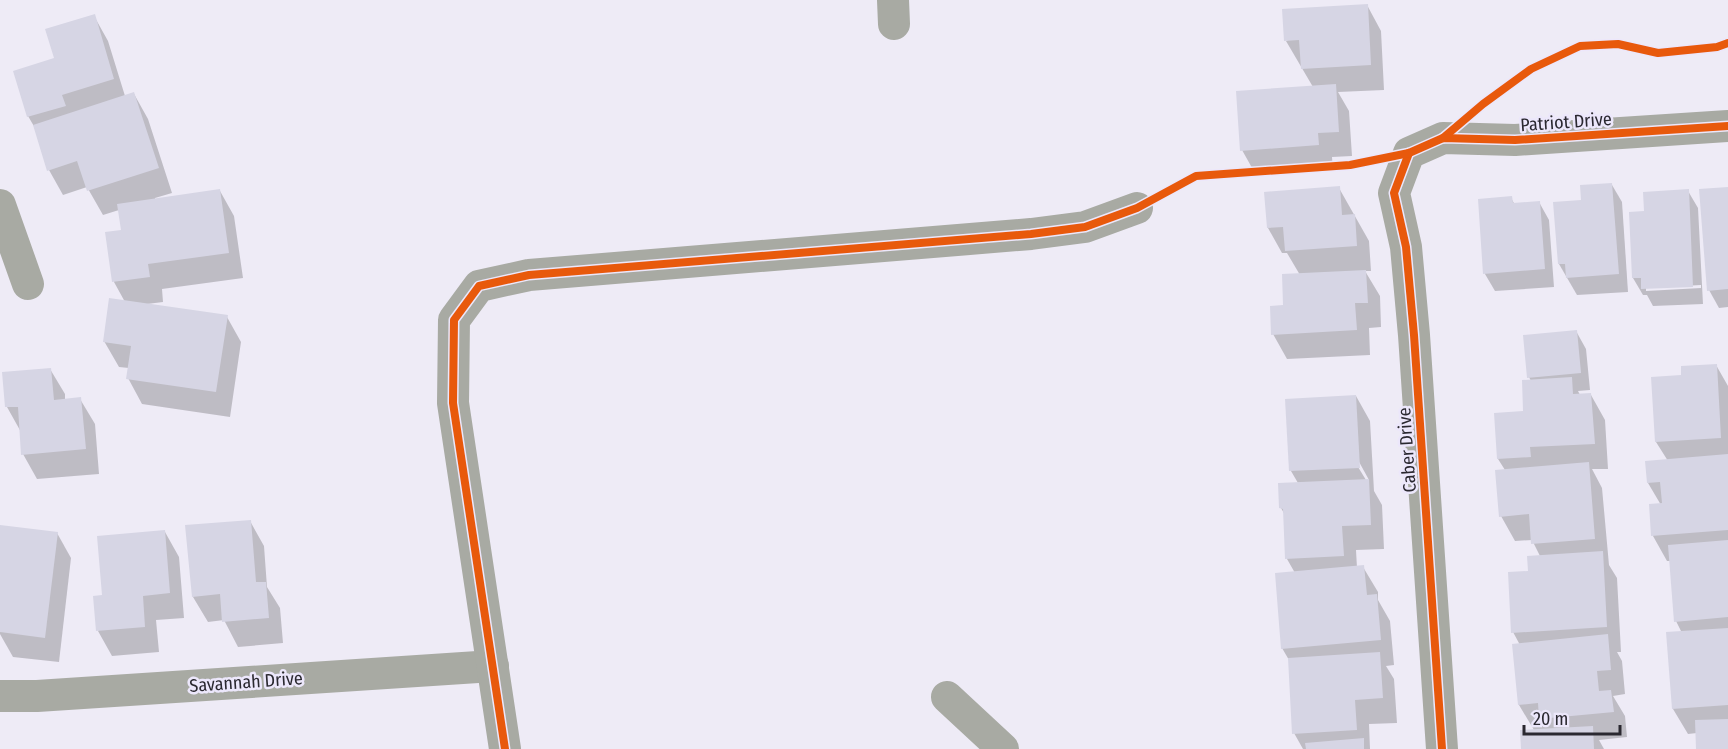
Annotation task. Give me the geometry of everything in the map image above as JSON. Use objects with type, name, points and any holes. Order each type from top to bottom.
[{"type":"street","name":"Patriot Drive","points":[[1409,153],[1443,138],[1515,140],[1728,126]]},
{"type":"street","name":"Caber Drive","points":[[1409,153],[1394,193],[1406,247],[1414,335],[1442,749]]},
{"type":"street","points":[[0,205],[28,284]]},
{"type":"street","points":[[505,749],[453,403],[454,320],[479,286],[529,275],[1031,234],[1085,227],[1137,208]]},
{"type":"street","name":"Savannah Drive","points":[[0,696],[37,696],[493,666]]},
{"type":"street","points":[[947,697],[1003,749]]},
{"type":"building","points":[[1368,4],[1371,65],[1301,69],[1299,40],[1284,41],[1282,9]]},
{"type":"building","points":[[95,14],[114,79],[62,95],[66,106],[27,117],[13,71],[54,58],[45,29]]},
{"type":"building","points":[[1336,84],[1339,132],[1318,133],[1319,145],[1240,151],[1236,91]]},
{"type":"building","points":[[134,92],[159,168],[87,191],[77,161],[47,171],[33,125]]},
{"type":"building","points":[[1612,183],[1619,274],[1566,278],[1565,264],[1558,264],[1553,202],[1581,200],[1580,185]]},
{"type":"building","points":[[1340,186],[1342,215],[1355,214],[1357,246],[1285,251],[1283,227],[1267,228],[1264,192]]},
{"type":"building","points":[[1728,187],[1728,289],[1707,291],[1699,189]]},
{"type":"building","points":[[220,189],[229,253],[148,264],[150,277],[112,282],[105,232],[121,230],[117,204]]},
{"type":"building","points":[[1689,189],[1693,287],[1641,289],[1641,278],[1632,278],[1629,212],[1644,211],[1643,192]]},
{"type":"building","points":[[1512,196],[1513,203],[1540,201],[1545,269],[1483,274],[1478,199]]},
{"type":"building","points":[[1366,270],[1368,303],[1355,303],[1357,330],[1271,335],[1270,306],[1283,305],[1282,274]]},
{"type":"building","points":[[109,298],[228,315],[216,392],[126,379],[131,346],[103,342]]},
{"type":"building","points":[[1577,330],[1581,373],[1527,378],[1523,335]]},
{"type":"building","points":[[1717,364],[1721,438],[1655,442],[1651,377],[1681,375],[1681,366]]},
{"type":"building","points":[[51,368],[54,400],[81,397],[86,449],[21,455],[18,407],[5,407],[2,372]]},
{"type":"building","points":[[1572,377],[1573,394],[1591,393],[1595,444],[1530,447],[1531,457],[1497,459],[1494,413],[1523,411],[1522,380]]},
{"type":"building","points":[[1356,395],[1360,468],[1289,471],[1285,399]]},
{"type":"building","points":[[1728,454],[1728,530],[1651,536],[1649,504],[1662,503],[1660,482],[1647,483],[1645,461]]},
{"type":"building","points":[[1589,462],[1595,539],[1531,544],[1529,514],[1499,517],[1495,470]]},
{"type":"building","points":[[1369,479],[1371,525],[1342,526],[1344,556],[1285,559],[1283,509],[1279,508],[1278,483]]},
{"type":"building","points":[[251,520],[256,582],[266,582],[269,618],[222,622],[220,594],[192,597],[185,525]]},
{"type":"building","points":[[0,525],[58,532],[45,638],[0,632]]},
{"type":"building","points":[[165,530],[170,593],[143,596],[145,627],[96,631],[93,596],[102,595],[97,536]]},
{"type":"building","points":[[1728,540],[1728,617],[1674,622],[1668,545]]},
{"type":"building","points":[[1603,551],[1607,627],[1511,633],[1508,572],[1528,571],[1527,556]]},
{"type":"building","points":[[1364,565],[1367,595],[1377,594],[1381,640],[1281,649],[1275,573]]},
{"type":"building","points":[[1728,628],[1728,705],[1672,709],[1666,632]]},
{"type":"building","points":[[1608,634],[1611,670],[1597,671],[1599,691],[1611,690],[1614,712],[1539,719],[1538,703],[1518,705],[1512,644]]},
{"type":"building","points":[[1380,652],[1383,698],[1355,700],[1357,730],[1292,734],[1288,658]]},
{"type":"building","points":[[1728,719],[1728,749],[1696,749],[1695,720]]},
{"type":"building","points":[[1593,726],[1594,749],[1521,749],[1520,730]]},
{"type":"building","points":[[1364,738],[1364,749],[1306,749],[1305,743]]},
{"type":"cycle path","points":[[1443,138],[1483,104],[1531,69],[1580,46],[1618,44],[1658,53],[1717,47],[1728,43]]},
{"type":"cycle path","points":[[505,749],[453,403],[454,320],[479,286],[529,275],[1031,234],[1085,227],[1137,208],[1196,176],[1350,165],[1409,153],[1443,138],[1515,140],[1728,126]]},
{"type":"cycle path","points":[[1409,153],[1394,193],[1406,247],[1414,335],[1442,749]]}]
